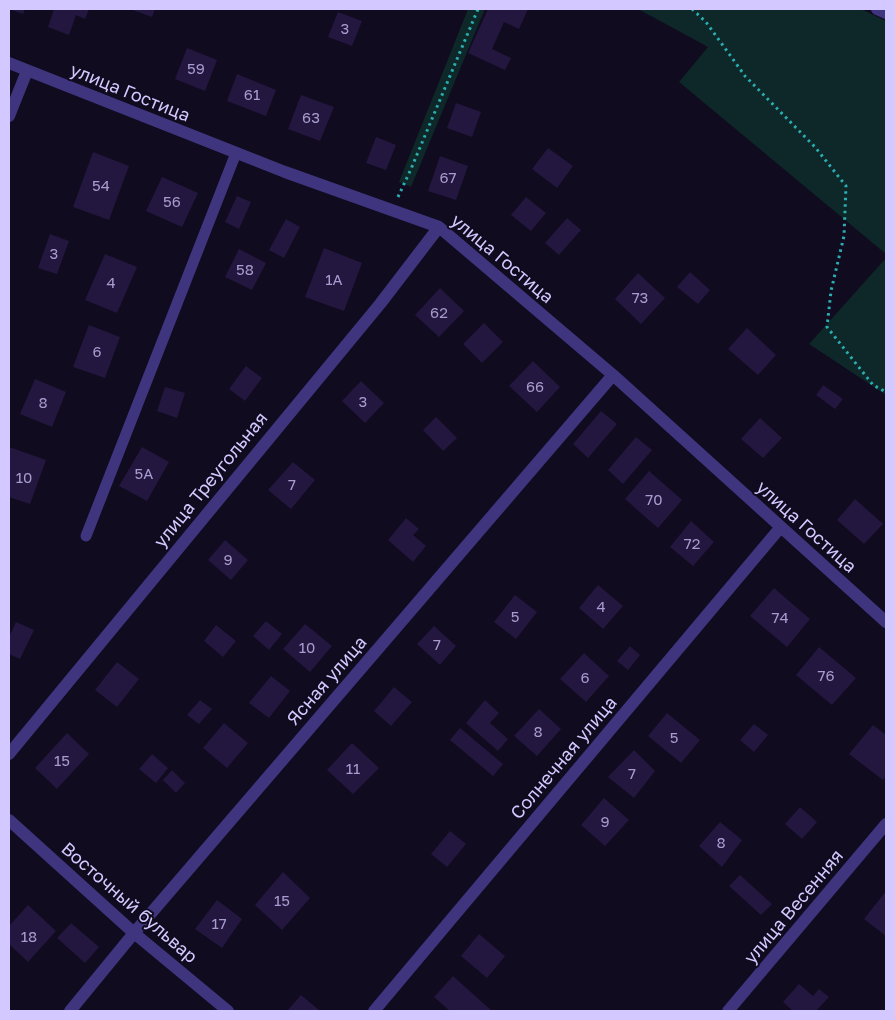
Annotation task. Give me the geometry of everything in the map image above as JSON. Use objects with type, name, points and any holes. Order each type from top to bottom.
[{"type":"street","points":[[877,9],[886,13]]},
{"type":"street","name":"улица Гостица","points":[[9,64],[236,153],[439,228],[613,375],[886,622]]},
{"type":"street","points":[[9,116],[27,71]]},
{"type":"street","name":"улица Треугольная","points":[[9,754],[380,304],[439,228]]},
{"type":"street","name":"Ясная улица","points":[[70,1011],[134,933],[613,375]]},
{"type":"street","name":"Солнечная улица","points":[[374,1011],[780,528]]},
{"type":"street","name":"Восточный бульвар","points":[[9,820],[134,933],[228,1011]]},
{"type":"street","name":"улица Весенняя","points":[[728,1011],[886,824]]},
{"type":"lane","points":[[86,536],[236,153]]},
{"type":"path","points":[[392,211],[478,9]]},
{"type":"path","points":[[692,9],[706,22],[745,76],[815,147],[846,186],[844,236],[831,291],[827,327],[873,385],[886,392]]},
{"type":"green space","points":[[468,9],[485,9],[411,187],[399,182]]},
{"type":"green space","points":[[638,9],[861,9],[886,21],[886,254],[679,82],[708,47]]},
{"type":"green space","points":[[886,258],[886,395],[809,344]]},
{"type":"building","points":[[9,9],[25,9],[23,14]]},
{"type":"building","points":[[54,9],[89,9],[85,19],[76,15],[69,35],[48,27]]},
{"type":"building","points":[[130,9],[155,9],[152,17]]},
{"type":"building","points":[[488,9],[528,9],[519,29],[504,22],[492,49],[511,58],[505,70],[468,53]]},
{"type":"building","points":[[338,12],[362,21],[352,46],[328,37]]},
{"type":"building","points":[[187,48],[217,60],[205,91],[175,79]]},
{"type":"building","points":[[237,74],[276,90],[266,116],[227,101]]},
{"type":"building","points":[[301,95],[334,107],[320,141],[288,129]]},
{"type":"building","points":[[456,103],[481,112],[472,137],[447,128]]},
{"type":"building","points":[[376,137],[396,145],[386,170],[366,163]]},
{"type":"building","points":[[548,148],[573,166],[557,188],[532,169]]},
{"type":"building","points":[[93,152],[129,166],[109,220],[73,207]]},
{"type":"building","points":[[440,156],[468,166],[456,200],[428,191]]},
{"type":"building","points":[[162,177],[198,193],[182,227],[146,211]]},
{"type":"building","points":[[237,196],[251,202],[239,229],[225,222]]},
{"type":"building","points":[[526,197],[546,213],[531,231],[511,215]]},
{"type":"building","points":[[567,218],[581,230],[559,255],[545,243]]},
{"type":"building","points":[[286,219],[300,227],[284,258],[269,250]]},
{"type":"building","points":[[50,234],[69,241],[57,274],[38,268]]},
{"type":"building","points":[[324,248],[362,263],[344,311],[305,297]]},
{"type":"building","points":[[239,249],[266,263],[252,290],[225,277]]},
{"type":"building","points":[[105,254],[137,267],[117,313],[85,300]]},
{"type":"building","points":[[690,272],[710,290],[698,304],[677,287]]},
{"type":"building","points":[[638,273],[665,298],[641,324],[615,299]]},
{"type":"building","points":[[440,288],[464,311],[439,337],[415,315]]},
{"type":"building","points":[[484,323],[503,342],[482,363],[463,344]]},
{"type":"building","points":[[89,325],[120,337],[105,378],[73,367]]},
{"type":"building","points":[[747,328],[776,355],[758,375],[728,349]]},
{"type":"building","points":[[533,361],[560,387],[537,412],[509,386]]},
{"type":"building","points":[[246,366],[262,378],[245,401],[229,389]]},
{"type":"building","points":[[35,379],[66,392],[52,427],[20,414]]},
{"type":"building","points":[[361,381],[384,403],[365,423],[342,401]]},
{"type":"building","points":[[823,385],[843,399],[835,409],[816,395]]},
{"type":"building","points":[[165,387],[185,393],[177,418],[157,411]]},
{"type":"building","points":[[601,411],[617,424],[588,458],[573,444]]},
{"type":"building","points":[[436,417],[457,438],[443,451],[423,430]]},
{"type":"building","points":[[760,418],[782,438],[763,458],[741,439]]},
{"type":"building","points":[[636,437],[652,450],[623,484],[608,470]]},
{"type":"building","points":[[9,447],[46,460],[30,504],[9,497]]},
{"type":"building","points":[[142,447],[169,462],[147,501],[119,486]]},
{"type":"building","points":[[293,462],[315,480],[291,509],[268,490]]},
{"type":"building","points":[[649,471],[682,500],[658,528],[625,499]]},
{"type":"building","points":[[855,499],[883,524],[864,544],[837,520]]},
{"type":"building","points":[[406,518],[419,529],[413,535],[426,546],[413,562],[388,540]]},
{"type":"building","points":[[691,521],[714,542],[693,566],[670,547]]},
{"type":"building","points":[[225,540],[248,560],[231,580],[208,560]]},
{"type":"building","points":[[598,585],[623,606],[603,629],[579,608]]},
{"type":"building","points":[[774,588],[810,619],[787,647],[750,616]]},
{"type":"building","points":[[515,595],[537,612],[516,639],[494,622]]},
{"type":"building","points":[[266,621],[282,634],[269,650],[253,636]]},
{"type":"building","points":[[16,622],[34,630],[20,659],[9,654],[9,637]]},
{"type":"building","points":[[305,624],[332,646],[310,672],[283,649]]},
{"type":"building","points":[[216,625],[236,641],[223,657],[204,641]]},
{"type":"building","points":[[434,626],[456,646],[440,665],[417,644]]},
{"type":"building","points":[[630,646],[640,655],[628,670],[617,661]]},
{"type":"building","points":[[819,647],[856,678],[832,705],[796,675]]},
{"type":"building","points":[[584,653],[609,676],[586,702],[560,679]]},
{"type":"building","points":[[117,662],[139,679],[117,707],[95,690]]},
{"type":"building","points":[[271,676],[290,691],[269,718],[249,703]]},
{"type":"building","points":[[394,687],[412,702],[391,726],[374,711]]},
{"type":"building","points":[[200,700],[212,709],[199,724],[187,715]]},
{"type":"building","points":[[485,700],[499,713],[490,723],[508,739],[498,751],[466,723]]},
{"type":"building","points":[[539,709],[561,729],[537,756],[514,736]]},
{"type":"building","points":[[667,713],[700,740],[681,763],[648,736]]},
{"type":"building","points":[[224,723],[248,743],[227,768],[203,748]]},
{"type":"building","points":[[754,724],[768,735],[754,752],[740,740]]},
{"type":"building","points":[[873,725],[886,735],[886,776],[883,780],[849,754]]},
{"type":"building","points":[[460,728],[503,764],[493,776],[450,740]]},
{"type":"building","points":[[67,733],[89,754],[57,789],[35,768]]},
{"type":"building","points":[[352,743],[379,768],[353,794],[327,770]]},
{"type":"building","points":[[634,750],[655,771],[634,798],[608,777]]},
{"type":"building","points":[[152,754],[168,768],[156,783],[139,769]]},
{"type":"building","points":[[172,770],[185,783],[176,793],[163,780]]},
{"type":"building","points":[[604,798],[629,820],[605,846],[581,825]]},
{"type":"building","points":[[800,807],[817,822],[802,839],[785,824]]},
{"type":"building","points":[[720,822],[742,840],[722,867],[699,846]]},
{"type":"building","points":[[450,831],[466,844],[447,867],[431,854]]},
{"type":"building","points":[[283,872],[310,898],[282,930],[255,905]]},
{"type":"building","points":[[740,875],[772,904],[761,915],[729,886]]},
{"type":"building","points":[[886,891],[886,936],[864,919]]},
{"type":"building","points":[[217,900],[242,919],[222,948],[195,929]]},
{"type":"building","points":[[28,905],[56,931],[28,962],[9,944],[9,926]]},
{"type":"building","points":[[71,923],[99,947],[85,963],[57,938]]},
{"type":"building","points":[[479,934],[505,956],[487,978],[461,956]]},
{"type":"building","points":[[453,976],[492,1011],[450,1011],[434,997]]},
{"type":"building","points":[[799,984],[813,996],[819,989],[829,997],[816,1011],[793,1011],[783,1002]]},
{"type":"building","points":[[301,995],[320,1011],[287,1011]]}]
